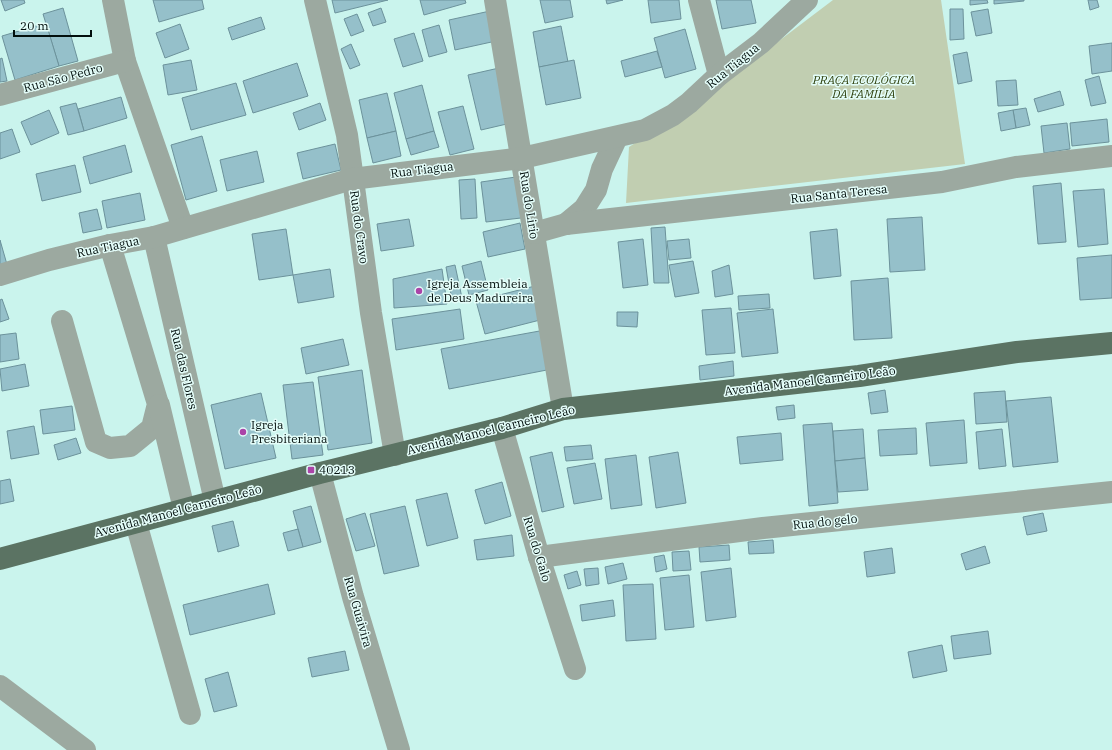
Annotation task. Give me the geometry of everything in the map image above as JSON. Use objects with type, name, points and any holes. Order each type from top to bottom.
[{"type":"main road","name":"Avenida Manoel Carneiro Leão","points":[[0,559],[320,473],[502,428],[563,409],[859,376],[1017,352],[1112,343]]},
{"type":"street","points":[[113,0],[125,61],[183,228]]},
{"type":"street","name":"Rua do Cravo","points":[[315,0],[347,135],[371,313],[395,455]]},
{"type":"street","name":"Rua do Lirio","points":[[495,0],[563,409]]},
{"type":"street","points":[[699,0],[719,75]]},
{"type":"street","name":"Rua Tiagua","points":[[0,275],[49,260],[110,245],[154,237],[352,179],[522,158],[645,130],[689,103],[719,75],[761,43],[808,0]]},
{"type":"street","name":"Rua São Pedro","points":[[0,95],[125,61]]},
{"type":"street","points":[[534,233],[566,224],[584,209],[596,190],[602,169],[616,137]]},
{"type":"street","name":"Rua Santa Teresa","points":[[566,224],[942,182],[1016,166],[1112,156]]},
{"type":"street","name":"Rua das Flores","points":[[154,237],[215,501]]},
{"type":"street","points":[[110,245],[158,404],[184,509]]},
{"type":"street","points":[[62,321],[96,442],[110,448],[130,446],[152,428],[158,404]]},
{"type":"street","name":"Rua do Galo","points":[[502,428],[539,557],[575,669]]},
{"type":"street","name":"Rua Guaivira","points":[[320,473],[353,597],[399,750]]},
{"type":"street","name":"Rua do gelo","points":[[539,557],[762,528],[1112,492]]},
{"type":"street","points":[[136,523],[190,714]]},
{"type":"street","points":[[0,686],[85,750]]},
{"type":"green space","name":"PRAÇA ECOLÓGICA DA FAMÍLIA","points":[[833,0],[941,0],[965,164],[626,203],[629,147],[697,103]]},
{"type":"building","points":[[1,0],[24,0],[25,3],[5,11]]},
{"type":"building","points":[[153,0],[202,0],[204,9],[159,22]]},
{"type":"building","points":[[332,0],[388,0],[335,13]]},
{"type":"building","points":[[420,0],[465,0],[466,3],[424,15]]},
{"type":"building","points":[[540,0],[570,0],[573,17],[545,23]]},
{"type":"building","points":[[606,0],[623,0],[607,4]]},
{"type":"building","points":[[648,0],[679,0],[681,19],[651,23]]},
{"type":"building","points":[[716,0],[751,0],[756,23],[722,29]]},
{"type":"building","points":[[970,0],[987,0],[988,3],[970,5]]},
{"type":"building","points":[[994,0],[1024,0],[1024,1],[994,4]]},
{"type":"building","points":[[1088,0],[1097,0],[1099,7],[1090,10]]},
{"type":"building","points":[[63,8],[78,61],[59,66],[43,14]]},
{"type":"building","points":[[381,8],[386,22],[373,26],[368,13]]},
{"type":"building","points":[[950,9],[963,9],[964,39],[950,40]]},
{"type":"building","points":[[988,9],[992,33],[976,36],[971,12]]},
{"type":"building","points":[[490,11],[496,41],[455,50],[449,20]]},
{"type":"building","points":[[357,14],[364,31],[351,36],[344,19]]},
{"type":"building","points":[[261,17],[265,29],[232,40],[228,28]]},
{"type":"building","points":[[46,23],[59,66],[15,80],[2,36]]},
{"type":"building","points":[[180,24],[189,49],[165,58],[156,33]]},
{"type":"building","points":[[439,25],[447,52],[429,57],[422,30]]},
{"type":"building","points":[[561,26],[568,62],[539,67],[533,32]]},
{"type":"building","points":[[685,29],[696,69],[665,78],[654,38]]},
{"type":"building","points":[[414,33],[423,61],[403,67],[394,39]]},
{"type":"building","points":[[1112,43],[1112,71],[1092,74],[1089,46]]},
{"type":"building","points":[[351,44],[360,65],[350,69],[341,49]]},
{"type":"building","points":[[657,51],[662,67],[625,77],[621,61]]},
{"type":"building","points":[[967,52],[972,81],[958,84],[953,55]]},
{"type":"building","points":[[2,58],[7,81],[0,82],[0,59]]},
{"type":"building","points":[[191,60],[197,90],[168,95],[163,65]]},
{"type":"building","points":[[574,60],[581,98],[546,105],[539,67]]},
{"type":"building","points":[[297,63],[308,96],[253,113],[243,81]]},
{"type":"building","points":[[499,68],[511,123],[481,130],[468,75]]},
{"type":"building","points":[[1099,76],[1106,103],[1091,106],[1085,80]]},
{"type":"building","points":[[1016,80],[1018,105],[998,106],[996,81]]},
{"type":"building","points":[[236,83],[246,115],[191,130],[182,98]]},
{"type":"building","points":[[422,85],[434,131],[406,139],[394,93]]},
{"type":"building","points":[[1060,91],[1064,105],[1038,112],[1034,99]]},
{"type":"building","points":[[387,93],[396,131],[367,138],[359,100]]},
{"type":"building","points":[[121,97],[127,118],[84,131],[78,109]]},
{"type":"building","points":[[76,103],[84,131],[68,135],[60,107]]},
{"type":"building","points":[[320,103],[326,120],[299,130],[293,113]]},
{"type":"building","points":[[463,106],[474,149],[450,155],[438,112]]},
{"type":"building","points":[[1026,108],[1030,125],[1016,128],[1013,110]]},
{"type":"building","points":[[49,110],[59,133],[31,145],[21,122]]},
{"type":"building","points":[[1013,110],[1016,128],[1001,131],[998,113]]},
{"type":"building","points":[[1107,119],[1109,142],[1072,146],[1070,123]]},
{"type":"building","points":[[1067,123],[1070,149],[1044,153],[1041,126]]},
{"type":"building","points":[[12,129],[20,152],[0,159],[0,133]]},
{"type":"building","points":[[396,131],[401,156],[373,163],[367,138]]},
{"type":"building","points":[[434,131],[439,147],[411,155],[406,139]]},
{"type":"building","points":[[202,136],[217,191],[186,200],[171,145]]},
{"type":"building","points":[[335,144],[341,170],[303,179],[297,153]]},
{"type":"building","points":[[125,145],[132,172],[90,184],[83,157]]},
{"type":"building","points":[[257,151],[264,182],[227,191],[220,160]]},
{"type":"building","points":[[75,165],[81,192],[42,201],[36,174]]},
{"type":"building","points":[[516,177],[521,218],[486,222],[481,182]]},
{"type":"building","points":[[475,179],[477,218],[461,219],[459,180]]},
{"type":"building","points":[[1061,183],[1066,242],[1038,244],[1033,186]]},
{"type":"building","points":[[1104,189],[1108,244],[1078,247],[1073,191]]},
{"type":"building","points":[[140,193],[145,220],[107,228],[102,201]]},
{"type":"building","points":[[97,209],[102,229],[83,233],[79,213]]},
{"type":"building","points":[[922,217],[925,270],[890,272],[887,219]]},
{"type":"building","points":[[409,219],[414,246],[381,251],[377,224]]},
{"type":"building","points":[[520,223],[525,249],[488,257],[483,232]]},
{"type":"building","points":[[665,227],[669,283],[654,283],[651,228]]},
{"type":"building","points":[[286,229],[293,275],[259,280],[252,234]]},
{"type":"building","points":[[837,229],[841,276],[814,279],[810,232]]},
{"type":"building","points":[[643,239],[648,285],[623,288],[618,242]]},
{"type":"building","points":[[689,239],[691,258],[669,260],[667,241]]},
{"type":"building","points":[[0,240],[8,268],[0,271]]},
{"type":"building","points":[[1112,255],[1112,298],[1080,300],[1077,258]]},
{"type":"building","points":[[481,261],[488,290],[469,295],[462,266]]},
{"type":"building","points":[[693,261],[699,293],[675,297],[669,265]]},
{"type":"building","points":[[455,265],[462,298],[452,300],[446,267]]},
{"type":"building","points":[[729,265],[733,294],[715,297],[712,271]]},
{"type":"building","points":[[330,269],[334,297],[298,303],[293,275]]},
{"type":"building","name":"Igreja Assembleia de Deus Madureira","points":[[442,269],[447,304],[394,308],[393,279]]},
{"type":"building","points":[[888,278],[892,338],[854,340],[851,281]]},
{"type":"building","points":[[535,286],[544,319],[485,334],[476,301]]},
{"type":"building","points":[[769,294],[770,308],[739,310],[738,296]]},
{"type":"building","points":[[2,299],[9,319],[0,322],[0,300]]},
{"type":"building","points":[[731,308],[735,353],[706,355],[702,310]]},
{"type":"building","points":[[460,309],[464,339],[396,350],[392,319]]},
{"type":"building","points":[[773,309],[778,353],[742,357],[737,313]]},
{"type":"building","points":[[617,312],[638,312],[637,327],[617,326]]},
{"type":"building","points":[[545,330],[552,369],[449,389],[441,349]]},
{"type":"building","points":[[16,333],[19,359],[0,362],[0,335]]},
{"type":"building","points":[[343,339],[349,365],[306,374],[301,348]]},
{"type":"building","points":[[733,361],[734,376],[700,380],[699,366]]},
{"type":"building","points":[[25,364],[29,386],[2,391],[0,369]]},
{"type":"building","points":[[362,370],[372,443],[328,450],[318,377]]},
{"type":"building","points":[[313,382],[323,455],[292,459],[283,385]]},
{"type":"building","points":[[885,390],[888,412],[871,414],[868,393]]},
{"type":"building","points":[[1005,391],[1007,422],[976,424],[974,393]]},
{"type":"building","name":"Igreja Presbiteriana","points":[[261,393],[276,458],[225,469],[211,405]]},
{"type":"building","points":[[1051,397],[1058,462],[1013,467],[1006,401]]},
{"type":"building","points":[[794,405],[795,418],[778,420],[776,407]]},
{"type":"building","points":[[72,406],[75,430],[43,434],[40,410]]},
{"type":"building","points":[[964,420],[967,463],[930,466],[926,423]]},
{"type":"building","points":[[832,423],[838,503],[809,506],[803,425]]},
{"type":"building","points":[[34,426],[39,454],[11,459],[7,431]]},
{"type":"building","points":[[916,428],[917,454],[880,456],[878,430]]},
{"type":"building","points":[[863,429],[865,458],[835,461],[833,431]]},
{"type":"building","points":[[1002,429],[1006,466],[979,469],[976,432]]},
{"type":"building","points":[[781,433],[783,460],[740,464],[737,437]]},
{"type":"building","points":[[76,438],[81,453],[58,460],[54,445]]},
{"type":"building","points":[[591,445],[593,459],[566,461],[564,447]]},
{"type":"building","points":[[552,452],[564,507],[542,512],[530,457]]},
{"type":"building","points":[[678,452],[686,503],[656,508],[649,457]]},
{"type":"building","points":[[636,455],[642,505],[611,509],[605,459]]},
{"type":"building","points":[[865,458],[868,490],[838,492],[835,461]]},
{"type":"building","points":[[595,463],[602,499],[574,504],[567,468]]},
{"type":"building","points":[[10,479],[14,501],[0,504],[0,481]]},
{"type":"building","points":[[502,482],[511,516],[485,524],[475,490]]},
{"type":"building","points":[[447,493],[458,538],[427,546],[416,500]]},
{"type":"building","points":[[311,506],[321,542],[303,547],[293,511]]},
{"type":"building","points":[[405,506],[419,566],[384,574],[370,514]]},
{"type":"building","points":[[365,513],[375,546],[356,551],[346,519]]},
{"type":"building","points":[[1043,513],[1047,531],[1027,535],[1023,517]]},
{"type":"building","points":[[233,521],[239,546],[218,552],[212,526]]},
{"type":"building","points":[[298,529],[303,547],[288,551],[283,533]]},
{"type":"building","points":[[512,535],[514,556],[477,560],[474,540]]},
{"type":"building","points":[[773,540],[774,553],[749,554],[748,542]]},
{"type":"building","points":[[729,545],[730,560],[700,562],[699,547]]},
{"type":"building","points":[[985,546],[990,563],[966,570],[961,554]]},
{"type":"building","points":[[892,548],[895,573],[867,577],[864,552]]},
{"type":"building","points":[[689,551],[691,570],[673,571],[672,552]]},
{"type":"building","points":[[664,555],[667,569],[656,572],[654,557]]},
{"type":"building","points":[[623,563],[627,579],[608,584],[605,567]]},
{"type":"building","points":[[598,568],[599,584],[586,586],[584,569]]},
{"type":"building","points":[[731,568],[736,617],[706,621],[701,572]]},
{"type":"building","points":[[577,571],[581,585],[568,589],[564,575]]},
{"type":"building","points":[[689,575],[694,627],[665,630],[660,578]]},
{"type":"building","points":[[268,584],[275,614],[190,635],[183,605]]},
{"type":"building","points":[[653,584],[656,639],[626,641],[623,585]]},
{"type":"building","points":[[613,600],[615,616],[582,621],[580,605]]},
{"type":"building","points":[[988,631],[991,654],[954,659],[951,636]]},
{"type":"building","points":[[942,645],[947,671],[913,678],[908,652]]},
{"type":"building","points":[[345,651],[349,670],[312,677],[308,658]]},
{"type":"building","points":[[228,672],[237,706],[214,712],[205,679]]},
{"type":"place","name":"Igreja Assembleia de Deus Madureira","points":[[419,291]]},
{"type":"place","name":"Igreja Presbiteriana","points":[[243,432]]},
{"type":"place","name":"40213","points":[[311,470]]}]
